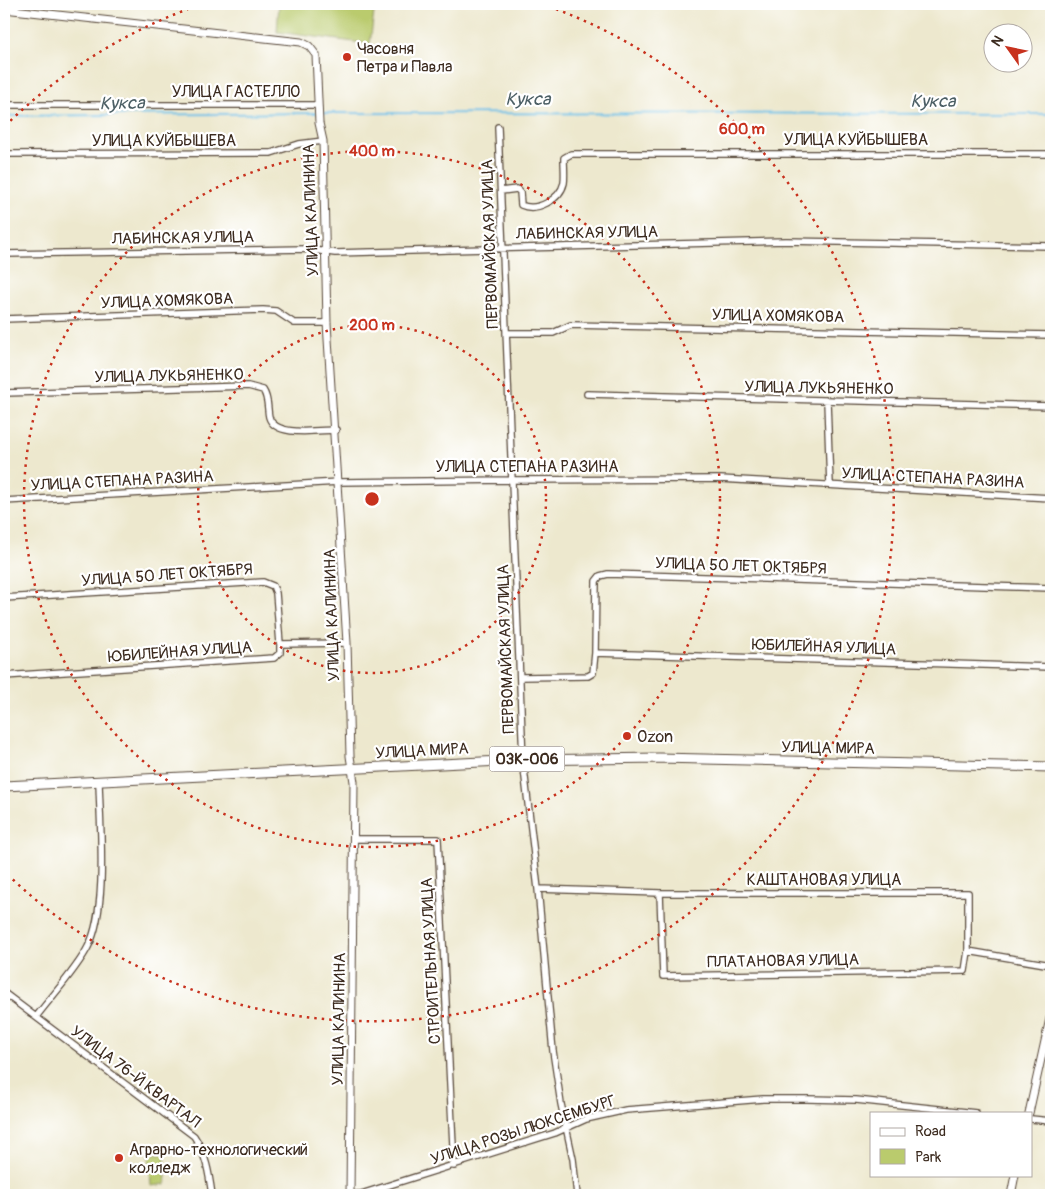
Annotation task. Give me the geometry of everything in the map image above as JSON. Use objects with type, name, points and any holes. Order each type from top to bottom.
[{"type":"main road","name":"УЛИЦА МИРА","points":[[4,786],[523,760],[659,758],[1051,767]]},
{"type":"street","name":"УЛИЦА КАЛИНИНА","points":[[4,9],[301,42],[309,46],[316,55],[319,123],[323,142],[327,322],[336,430],[347,643],[350,756],[354,782],[350,1195]]},
{"type":"street","name":"УЛИЦА ГАСТЕЛЛО","points":[[4,105],[318,107]]},
{"type":"street","name":"ПЕРВОМАЙСКАЯ УЛИЦА","points":[[498,127],[523,760],[538,889],[552,1051],[573,1159],[577,1195]]},
{"type":"street","name":"УЛИЦА КУЙБЫШЕВА","points":[[4,154],[271,154],[300,144],[323,142]]},
{"type":"street","name":"УЛИЦА КУЙБЫШЕВА","points":[[501,191],[518,189],[521,205],[525,207],[543,205],[558,194],[562,188],[564,158],[571,154],[1051,154]]},
{"type":"street","name":"ЛАБИНСКАЯ УЛИЦА","points":[[4,254],[306,249],[325,252],[786,241],[1051,246]]},
{"type":"street","name":"УЛИЦА ХОМЯКОВА","points":[[4,319],[263,310],[276,311],[294,323],[327,322]]},
{"type":"street","name":"УЛИЦА ХОМЯКОВА","points":[[506,334],[554,333],[571,325],[1051,335]]},
{"type":"street","name":"УЛИЦА ЛУКЬЯНЕНКО","points":[[4,393],[248,386],[263,390],[267,396],[270,420],[277,427],[288,431],[336,430]]},
{"type":"street","name":"УЛИЦА ЛУКЬЯНЕНКО","points":[[586,394],[1051,406]]},
{"type":"street","points":[[826,401],[830,485]]},
{"type":"street","name":"УЛИЦА СТЕПАНА РАЗИНА","points":[[4,501],[338,482],[720,479],[1051,498]]},
{"type":"street","name":"УЛИЦА 50 ЛЕТ ОКТЯБРЯ","points":[[521,677],[588,676],[592,672],[595,653],[596,581],[600,576],[608,574],[1051,588]]},
{"type":"street","name":"УЛИЦА 50 ЛЕТ ОКТЯБРЯ","points":[[4,598],[263,582],[273,586],[276,593],[280,644]]},
{"type":"street","points":[[280,644],[347,643]]},
{"type":"street","name":"ЮБИЛЕЙНАЯ УЛИЦА","points":[[4,676],[274,658],[280,653],[280,644]]},
{"type":"street","name":"ЮБИЛЕЙНАЯ УЛИЦА","points":[[595,653],[1051,667]]},
{"type":"street","points":[[36,1017],[88,948],[96,927],[102,870],[99,782]]},
{"type":"street","name":"СТРОИТЕЛЬНАЯ УЛИЦА","points":[[354,839],[438,839],[454,1166]]},
{"type":"street","name":"КАШТАНОВАЯ УЛИЦА","points":[[538,889],[660,893],[968,893],[968,951]]},
{"type":"street","name":"ПЛАТАНОВАЯ УЛИЦА","points":[[660,893],[663,976],[966,971],[968,951]]},
{"type":"street","points":[[968,951],[1051,965]]},
{"type":"street","name":"УЛИЦА 76-Й КВАРТАЛ","points":[[4,993],[194,1136],[202,1148],[207,1164],[212,1195]]},
{"type":"street","points":[[1029,1112],[1051,1014]]},
{"type":"street","name":"УЛИЦА РОЗЫ ЛЮКСЕМБУРГ","points":[[350,1195],[454,1166],[566,1129],[586,1119],[626,1110],[763,1099],[856,1100],[967,1112]]},
{"type":"street","points":[[1032,1118],[1051,1121]]},
{"type":"street","points":[[1011,1195],[1015,1176]]},
{"type":"green space","points":[[279,4],[375,4],[370,44],[277,32]]},
{"type":"green space","points":[[165,1153],[166,1184],[151,1186],[149,1154]]},
{"type":"waterway","name":"Кукса","points":[[4,116],[316,113]]},
{"type":"waterway","name":"Кукса","points":[[321,113],[1051,114]]},
{"type":"place","name":"Часовня Петра и Павла","points":[[347,57]]},
{"type":"place","name":"Ozon","points":[[627,736]]},
{"type":"place","name":"Аграрно-технологический колледж","points":[[119,1158]]}]
